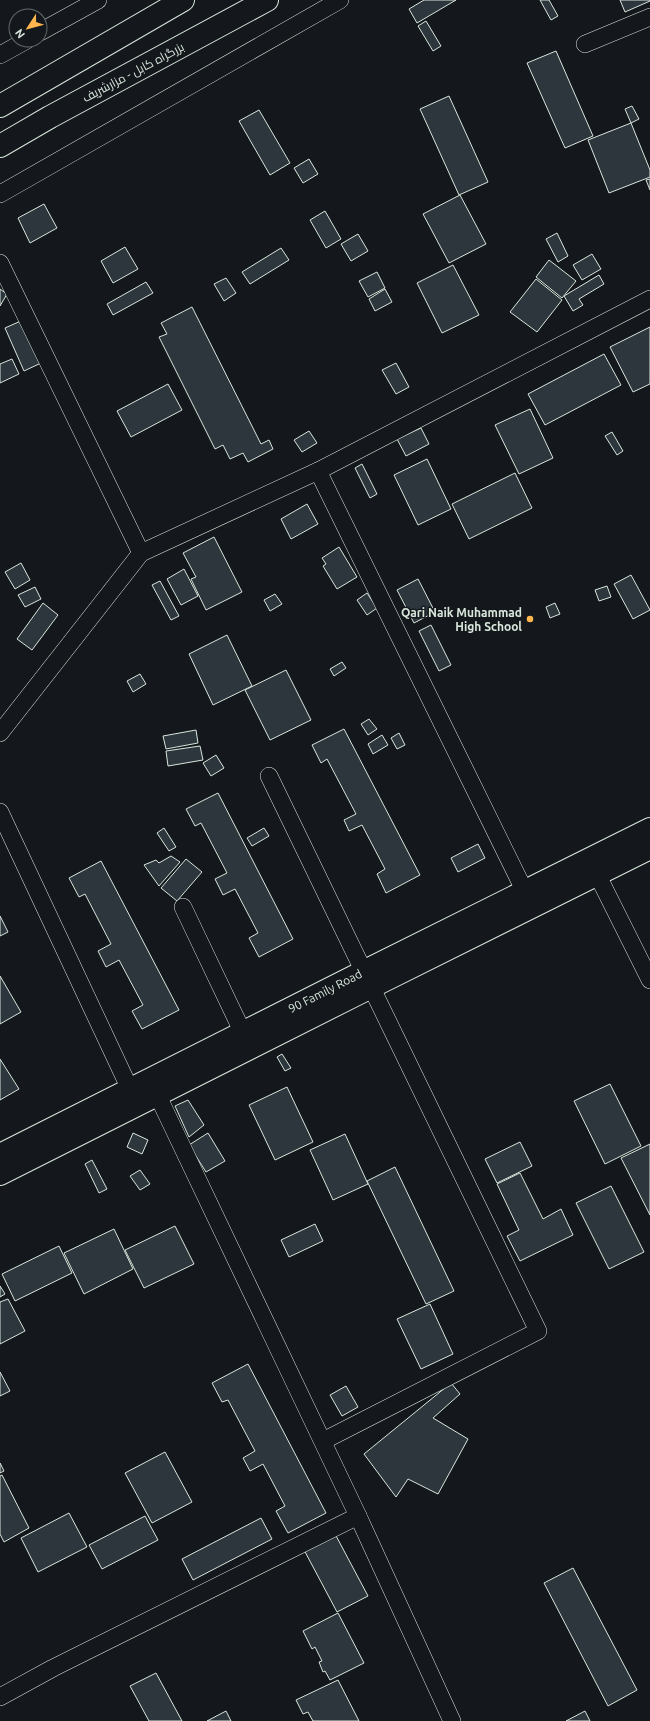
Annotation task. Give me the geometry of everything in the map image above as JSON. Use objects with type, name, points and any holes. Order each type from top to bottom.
[{"type":"main road","points":[[0,106],[183,0]]},
{"type":"main road","name":"بزرگراه کابل - مزارشریف","points":[[0,146],[50,117],[267,0]]},
{"type":"main road","name":"90 Family Road","points":[[0,1174],[243,1033],[367,979],[529,900],[650,829]]},
{"type":"main road","name":"90 Family Road","points":[[529,900],[597,874],[650,848]]},
{"type":"main road","name":"90 Family Road","points":[[0,1155],[134,1097],[157,1094],[367,979]]},
{"type":"street","points":[[48,28],[98,0]]},
{"type":"street","points":[[0,194],[340,0]]},
{"type":"street","points":[[585,44],[650,17]]},
{"type":"street","points":[[0,55],[13,48]]},
{"type":"street","points":[[0,263],[141,553]]},
{"type":"street","points":[[0,734],[141,553],[318,471],[650,299]]},
{"type":"street","points":[[318,471],[529,900]]},
{"type":"street","points":[[269,776],[538,1331],[323,1441]]},
{"type":"street","points":[[0,812],[134,1097]]},
{"type":"street","points":[[597,874],[650,980]]},
{"type":"street","points":[[183,907],[243,1033]]},
{"type":"street","points":[[157,1094],[323,1441],[452,1721]]},
{"type":"street","points":[[0,1696],[53,1668],[358,1516]]},
{"type":"building","points":[[424,0],[456,0],[417,23],[409,9]]},
{"type":"building","points":[[540,0],[549,0],[558,16],[551,20]]},
{"type":"building","points":[[620,0],[650,0],[650,1],[625,12]]},
{"type":"building","points":[[426,21],[441,46],[433,51],[418,26]]},
{"type":"building","points":[[556,51],[593,136],[565,148],[527,63]]},
{"type":"building","points":[[449,96],[488,182],[459,195],[420,109]]},
{"type":"building","points":[[632,106],[639,119],[631,123],[625,109]]},
{"type":"building","points":[[259,110],[290,163],[270,175],[239,121]]},
{"type":"building","points":[[631,123],[650,170],[650,177],[609,193],[588,140]]},
{"type":"building","points":[[309,159],[318,174],[303,183],[294,168]]},
{"type":"building","points":[[650,179],[650,190],[646,180]]},
{"type":"building","points":[[460,195],[486,244],[449,263],[423,214]]},
{"type":"building","points":[[44,204],[57,228],[30,243],[18,218]]},
{"type":"building","points":[[325,211],[341,239],[326,248],[310,220]]},
{"type":"building","points":[[557,233],[568,256],[558,262],[546,239]]},
{"type":"building","points":[[358,234],[368,251],[351,261],[341,244]]},
{"type":"building","points":[[125,247],[138,269],[113,283],[101,261]]},
{"type":"building","points":[[281,248],[289,260],[250,284],[242,272]]},
{"type":"building","points":[[592,254],[601,269],[582,280],[573,265]]},
{"type":"building","points":[[549,260],[576,281],[562,298],[536,277]]},
{"type":"building","points":[[453,265],[479,315],[442,333],[417,283]]},
{"type":"building","points":[[377,272],[385,288],[368,297],[359,281]]},
{"type":"building","points":[[599,275],[604,284],[579,299],[583,305],[573,311],[564,296]]},
{"type":"building","points":[[226,278],[236,293],[224,301],[214,284]]},
{"type":"building","points":[[536,279],[562,300],[537,332],[510,312]]},
{"type":"building","points":[[146,282],[153,293],[113,315],[107,304]]},
{"type":"building","points":[[0,289],[7,294],[0,306]]},
{"type":"building","points":[[385,289],[392,302],[375,311],[369,299]]},
{"type":"building","points":[[192,307],[261,444],[269,440],[273,449],[248,462],[243,453],[230,459],[223,445],[215,449],[159,337],[167,334],[161,323]]},
{"type":"building","points":[[23,320],[41,363],[24,371],[5,328]]},
{"type":"building","points":[[650,327],[650,384],[633,392],[610,347]]},
{"type":"building","points":[[604,354],[621,385],[545,425],[528,394]]},
{"type":"building","points":[[12,359],[19,374],[0,383],[0,364]]},
{"type":"building","points":[[396,363],[409,387],[396,394],[382,370]]},
{"type":"building","points":[[168,384],[182,410],[131,437],[117,411]]},
{"type":"building","points":[[530,409],[553,458],[519,474],[495,425]]},
{"type":"building","points":[[421,428],[429,444],[406,456],[397,439]]},
{"type":"building","points":[[309,431],[317,443],[302,452],[294,440]]},
{"type":"building","points":[[612,432],[623,451],[617,455],[605,436]]},
{"type":"building","points":[[427,459],[451,509],[418,525],[394,475]]},
{"type":"building","points":[[362,464],[377,494],[370,498],[355,468]]},
{"type":"building","points":[[515,473],[532,508],[469,539],[452,504]]},
{"type":"building","points":[[307,504],[318,524],[291,539],[281,519]]},
{"type":"building","points":[[214,537],[242,592],[206,610],[191,579],[196,577],[183,553]]},
{"type":"building","points":[[339,547],[357,577],[337,589],[323,566],[326,564],[322,558]]},
{"type":"building","points":[[21,563],[30,580],[15,589],[5,572]]},
{"type":"building","points":[[184,569],[198,596],[181,605],[167,579]]},
{"type":"building","points":[[631,575],[650,610],[633,619],[614,584]]},
{"type":"building","points":[[418,579],[435,612],[414,623],[397,590]]},
{"type":"building","points":[[160,581],[179,616],[171,620],[152,585]]},
{"type":"building","points":[[607,586],[611,597],[599,601],[595,590]]},
{"type":"building","points":[[35,587],[41,599],[25,607],[18,595]]},
{"type":"building","points":[[367,593],[377,608],[367,615],[357,600]]},
{"type":"building","points":[[275,594],[282,604],[270,611],[264,600]]},
{"type":"building","points":[[43,603],[58,615],[32,650],[17,639]]},
{"type":"building","points":[[555,603],[560,614],[550,618],[546,607]]},
{"type":"building","points":[[431,625],[451,665],[439,671],[419,631]]},
{"type":"building","points":[[227,635],[252,686],[213,705],[189,654]]},
{"type":"building","points":[[342,662],[346,668],[334,676],[330,669]]},
{"type":"building","points":[[286,670],[311,720],[270,740],[245,690]]},
{"type":"building","points":[[140,674],[146,684],[133,692],[127,681]]},
{"type":"building","points":[[369,719],[377,729],[368,735],[361,724]]},
{"type":"building","points":[[344,729],[420,875],[386,893],[377,874],[385,869],[362,825],[349,831],[344,820],[356,814],[327,759],[321,763],[312,745]]},
{"type":"building","points":[[196,730],[198,743],[166,749],[163,736]]},
{"type":"building","points":[[399,733],[405,745],[397,749],[391,738]]},
{"type":"building","points":[[382,735],[388,745],[373,754],[368,744]]},
{"type":"building","points":[[200,746],[203,760],[168,766],[166,751]]},
{"type":"building","points":[[216,755],[224,768],[211,776],[203,763]]},
{"type":"building","points":[[218,793],[293,939],[259,957],[249,938],[258,933],[235,889],[223,895],[215,879],[227,873],[201,823],[195,826],[186,809]]},
{"type":"building","points":[[164,828],[176,847],[169,851],[157,833]]},
{"type":"building","points":[[264,828],[269,836],[252,846],[247,838]]},
{"type":"building","points":[[478,844],[485,858],[458,872],[451,858]]},
{"type":"building","points":[[171,856],[180,862],[159,886],[144,865],[156,860],[159,863]]},
{"type":"building","points":[[186,859],[202,872],[177,901],[161,888]]},
{"type":"building","points":[[101,861],[179,1010],[142,1029],[132,1011],[143,1005],[119,960],[106,967],[98,951],[111,944],[85,894],[79,897],[69,878]]},
{"type":"building","points":[[0,916],[8,932],[0,936]]},
{"type":"building","points":[[0,976],[21,1012],[0,1024]]},
{"type":"building","points":[[282,1054],[291,1068],[285,1071],[277,1057]]},
{"type":"building","points":[[0,1059],[19,1089],[0,1100]]},
{"type":"building","points":[[610,1084],[641,1146],[605,1164],[574,1101]]},
{"type":"building","points":[[287,1087],[313,1142],[275,1160],[249,1105]]},
{"type":"building","points":[[188,1100],[204,1125],[189,1137],[175,1106]]},
{"type":"building","points":[[133,1133],[148,1140],[142,1154],[127,1147]]},
{"type":"building","points":[[208,1133],[225,1161],[206,1172],[189,1145]]},
{"type":"building","points":[[345,1134],[368,1184],[333,1200],[310,1150]]},
{"type":"building","points":[[520,1142],[532,1166],[497,1183],[485,1159]]},
{"type":"building","points":[[650,1144],[650,1215],[621,1158]]},
{"type":"building","points":[[92,1160],[107,1189],[99,1193],[85,1164]]},
{"type":"building","points":[[395,1167],[454,1291],[426,1304],[367,1181]]},
{"type":"building","points":[[140,1170],[150,1184],[140,1190],[130,1176]]},
{"type":"building","points":[[520,1173],[543,1219],[561,1209],[573,1235],[520,1261],[507,1236],[519,1230],[497,1184]]},
{"type":"building","points":[[611,1186],[644,1252],[609,1269],[576,1203]]},
{"type":"building","points":[[315,1224],[323,1241],[289,1257],[281,1240]]},
{"type":"building","points":[[175,1226],[194,1264],[144,1288],[125,1250]]},
{"type":"building","points":[[114,1229],[133,1269],[84,1294],[64,1253]]},
{"type":"building","points":[[59,1246],[72,1273],[15,1301],[2,1274]]},
{"type":"building","points":[[0,1286],[5,1294],[0,1297]]},
{"type":"building","points":[[8,1299],[25,1331],[0,1344],[0,1302]]},
{"type":"building","points":[[430,1304],[453,1354],[421,1369],[397,1319]]},
{"type":"building","points":[[248,1364],[326,1513],[288,1533],[276,1511],[285,1506],[263,1464],[250,1471],[243,1458],[255,1451],[228,1400],[222,1402],[212,1383]]},
{"type":"building","points":[[0,1372],[10,1391],[0,1396]]},
{"type":"building","points":[[451,1383],[460,1394],[433,1418],[468,1439],[438,1494],[408,1479],[396,1497],[364,1454]]},
{"type":"building","points":[[346,1386],[358,1407],[342,1416],[330,1395]]},
{"type":"building","points":[[165,1452],[192,1502],[152,1523],[125,1473]]},
{"type":"building","points":[[0,1463],[4,1471],[0,1473]]},
{"type":"building","points":[[2,1475],[29,1528],[4,1542],[0,1534],[0,1476]]},
{"type":"building","points":[[69,1513],[87,1547],[38,1572],[21,1538]]},
{"type":"building","points":[[145,1516],[158,1540],[102,1569],[89,1545]]},
{"type":"building","points":[[261,1518],[272,1539],[193,1580],[182,1559]]},
{"type":"building","points":[[334,1532],[368,1596],[337,1612],[303,1548]]},
{"type":"building","points":[[573,1568],[637,1690],[608,1706],[544,1583]]},
{"type":"building","points":[[338,1613],[364,1663],[330,1680],[325,1671],[323,1672],[319,1662],[322,1661],[315,1647],[312,1649],[303,1631]]},
{"type":"building","points":[[156,1673],[182,1721],[149,1721],[130,1686]]},
{"type":"building","points":[[338,1680],[359,1721],[313,1721],[308,1712],[303,1714],[296,1700]]},
{"type":"building","points":[[226,1711],[231,1721],[207,1721]]},
{"type":"building","points":[[585,1711],[590,1721],[566,1721]]},
{"type":"place","name":"Qari Naik Muhammad High School","points":[[530,619]]}]
